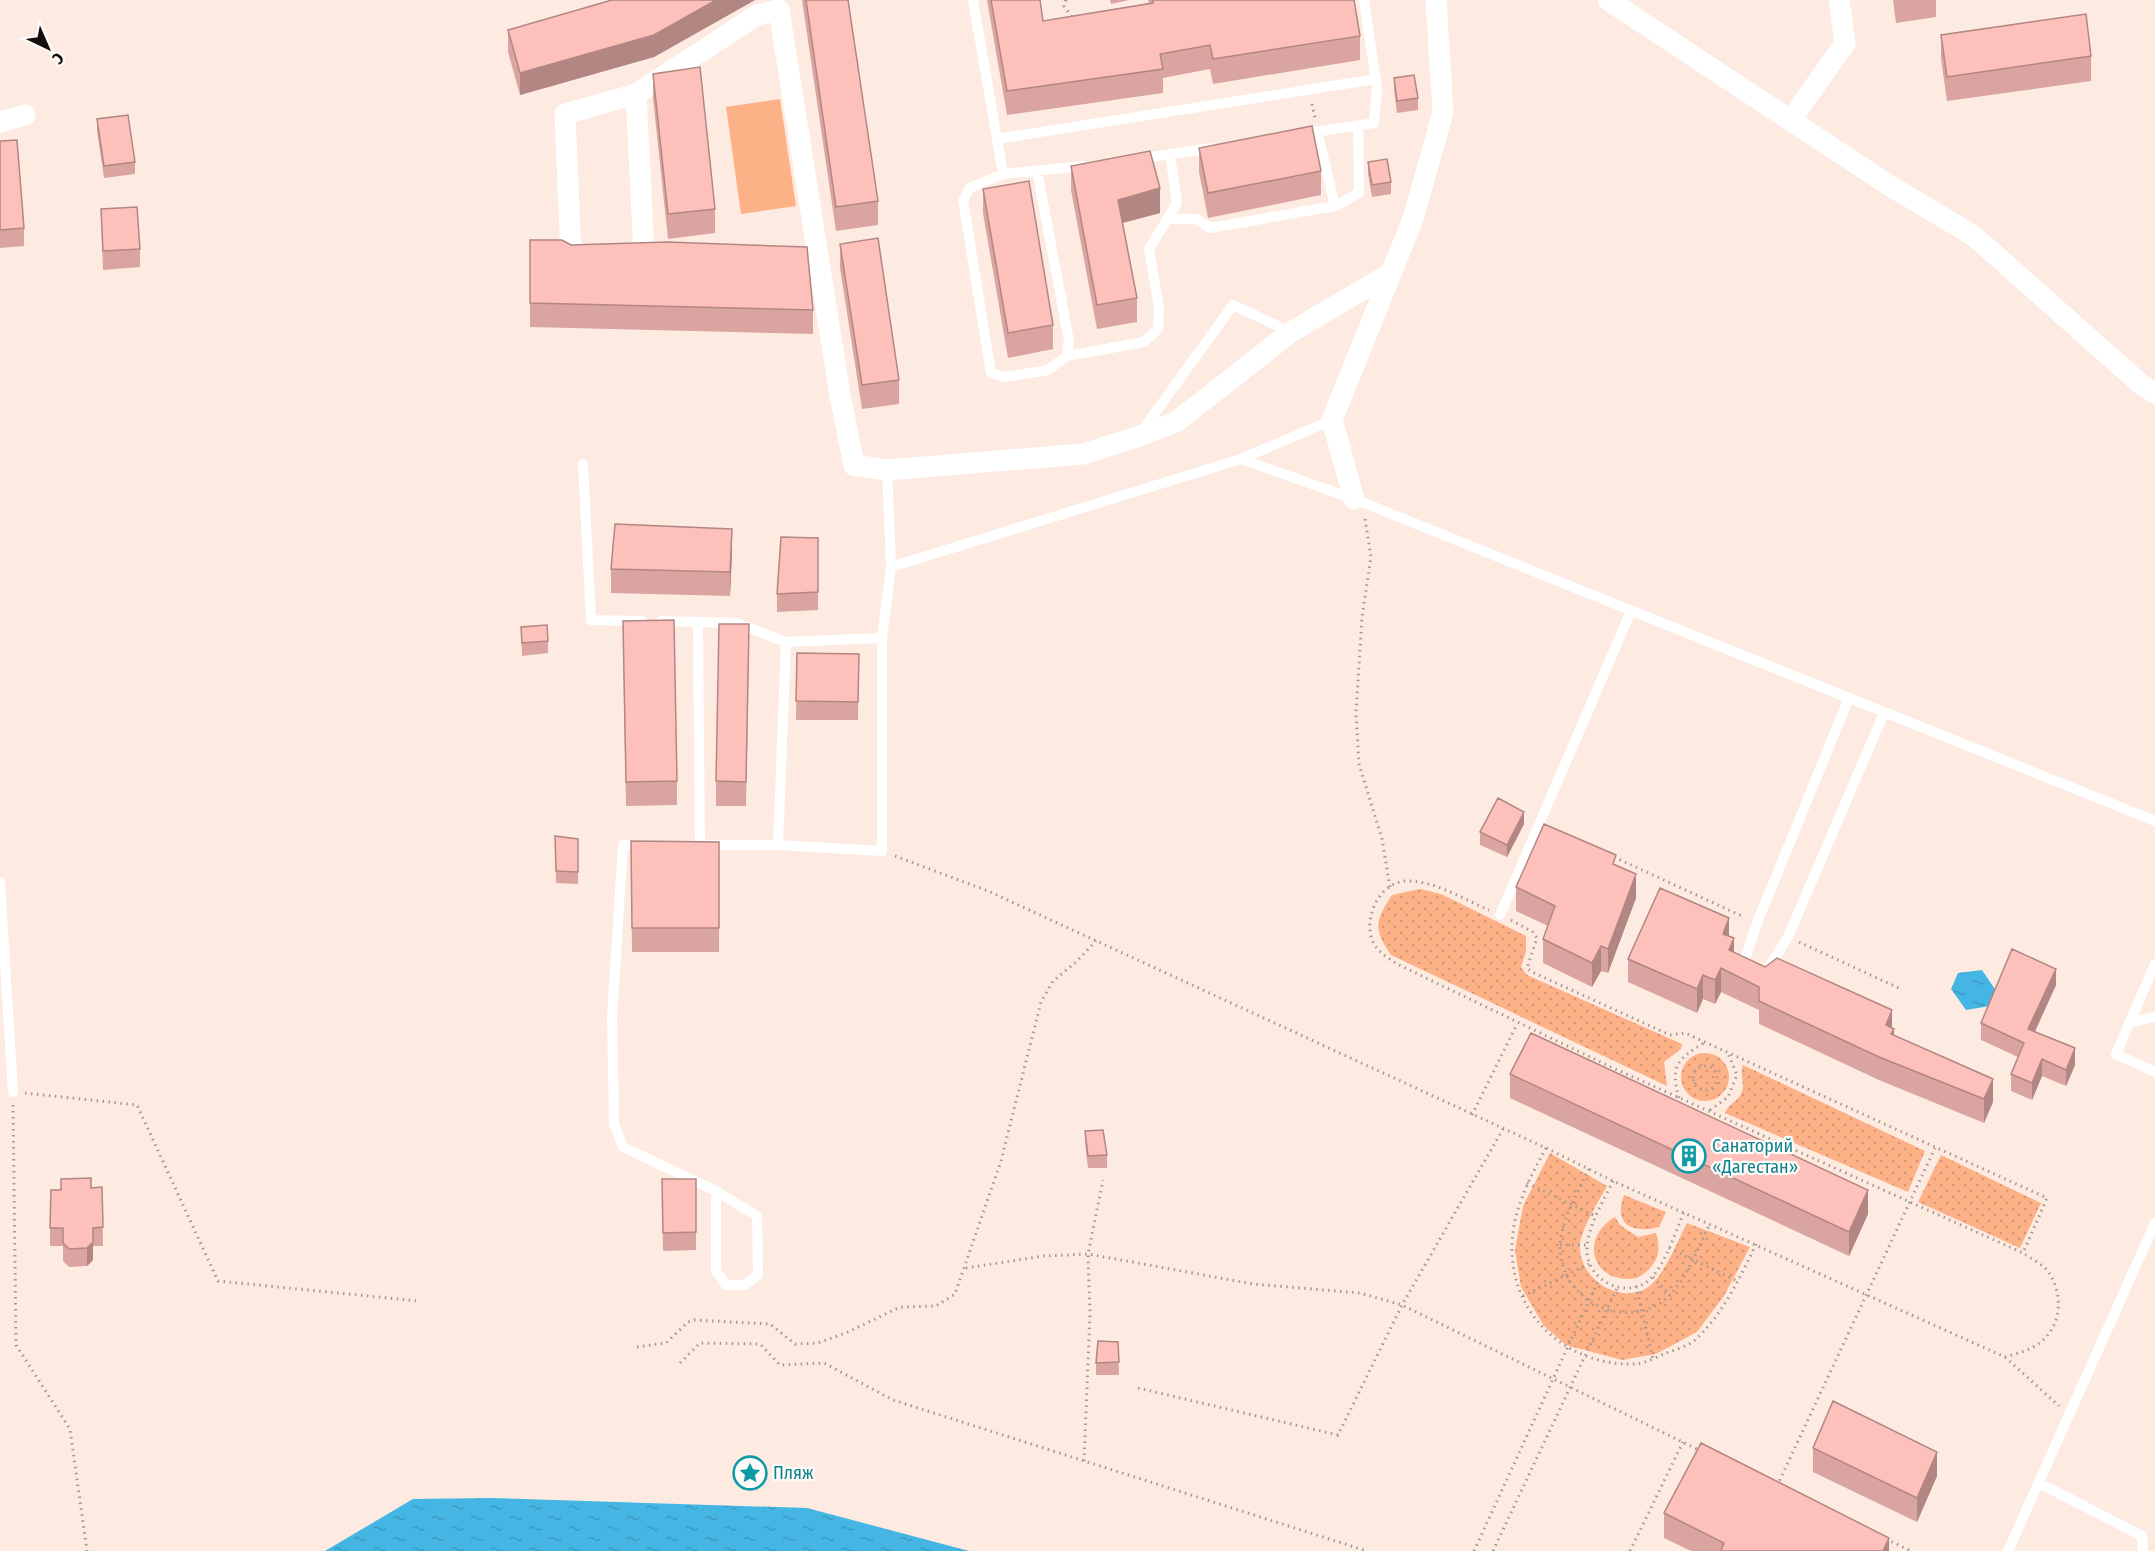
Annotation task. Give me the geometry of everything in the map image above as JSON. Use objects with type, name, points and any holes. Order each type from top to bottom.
[{"type":"street","points":[[1354,499],[1332,420],[1413,219],[1443,112],[1436,0]]},
{"type":"street","points":[[1608,0],[1887,184],[1974,236],[2143,386],[2155,393]]},
{"type":"street","points":[[1791,120],[1845,43],[1839,0]]},
{"type":"street","points":[[668,253],[571,256],[565,114],[636,94],[757,15],[779,10],[854,465],[887,470],[1083,454],[1137,437],[1176,422],[1291,332],[1391,273]]},
{"type":"street","points":[[627,254],[636,94]]},
{"type":"street","points":[[0,122],[25,114]]},
{"type":"street","points":[[760,255],[819,259]]},
{"type":"lane","points":[[973,0],[1003,174]]},
{"type":"lane","points":[[1294,135],[1374,123],[1376,79],[1364,0]]},
{"type":"lane","points":[[997,138],[1376,79]]},
{"type":"lane","points":[[1168,219],[1196,219],[1210,228],[1335,207],[1359,193],[1358,126]]},
{"type":"lane","points":[[1317,131],[1335,207]]},
{"type":"lane","points":[[1127,161],[1226,145]]},
{"type":"lane","points":[[1093,165],[1003,174],[970,188],[963,200],[991,373],[1005,377],[1048,370],[1067,356],[1144,342],[1158,329],[1159,307],[1149,249],[1177,203],[1170,154]]},
{"type":"lane","points":[[1037,170],[1069,341],[1067,356]]},
{"type":"lane","points":[[1137,437],[1233,306],[1291,332]]},
{"type":"lane","points":[[891,567],[1241,459],[1332,420]]},
{"type":"lane","points":[[1241,459],[1354,499],[2155,821]]},
{"type":"lane","points":[[583,464],[591,620],[736,623],[786,642],[882,638]]},
{"type":"lane","points":[[698,622],[694,845],[778,845],[882,851],[882,638],[891,567],[887,470]]},
{"type":"lane","points":[[1500,915],[1631,611]]},
{"type":"lane","points":[[778,845],[786,642]]},
{"type":"lane","points":[[1849,698],[1757,923],[1744,962],[1751,966],[1766,972],[1788,937],[1884,713]]},
{"type":"lane","points":[[656,845],[623,845],[612,1016],[614,1124],[623,1147],[716,1191],[758,1216],[758,1275],[745,1285],[726,1285],[716,1271],[716,1191]]},
{"type":"lane","points":[[0,882],[13,1092]]},
{"type":"lane","points":[[2155,964],[2116,1054],[2155,1072]]},
{"type":"lane","points":[[2130,1022],[2155,1017]]},
{"type":"lane","points":[[2008,1551],[2155,1223]]},
{"type":"lane","points":[[2039,1483],[2142,1536],[2143,1551]]},
{"type":"path","points":[[1066,0],[1064,6],[1076,22]]},
{"type":"path","points":[[1310,91],[1317,131]]},
{"type":"path","points":[[1354,499],[1364,518],[1371,557],[1362,617],[1357,702],[1359,764],[1382,839],[1390,887]]},
{"type":"path","points":[[882,851],[988,891],[1613,1181],[1867,1293],[2005,1357],[2069,1415]]},
{"type":"path","points":[[1607,854],[1757,923]]},
{"type":"path","points":[[2005,1357],[2028,1350],[2046,1338],[2058,1317],[2058,1289],[2046,1269],[2023,1253],[1517,1024],[1397,964],[1380,952],[1369,929],[1370,916],[1378,898],[1390,887],[1408,880],[1428,884],[1500,915],[1533,932],[1537,938],[1527,968],[1532,972],[1670,1035],[1685,1033],[2047,1198],[2023,1253]]},
{"type":"path","points":[[1788,937],[1901,989]]},
{"type":"path","points":[[637,1347],[666,1343],[688,1322],[694,1320],[770,1324],[795,1344],[818,1343],[848,1332],[900,1307],[936,1306],[955,1294],[966,1268],[1001,1161],[1041,1002],[1053,981],[1096,941]]},
{"type":"path","points":[[1472,1115],[1517,1024]]},
{"type":"path","points":[[1678,1098],[1673,1078],[1681,1057],[1704,1043]]},
{"type":"path","points":[[1710,1110],[1728,1097],[1737,1075],[1728,1053]]},
{"type":"path","points":[[1700,1066],[1708,1066],[1717,1074],[1717,1083],[1711,1089],[1702,1090],[1693,1082],[1694,1073],[1700,1066]]},
{"type":"path","points":[[87,1551],[70,1429],[16,1345],[13,1092],[137,1105],[218,1281],[418,1301]]},
{"type":"path","points":[[1138,1388],[1338,1435],[1402,1305],[1503,1129]]},
{"type":"path","points":[[1546,1148],[1527,1184],[1518,1210],[1512,1251],[1517,1280],[1523,1296],[1550,1336],[1566,1348],[1607,1362],[1638,1364],[1694,1342],[1722,1308],[1738,1282],[1756,1244]]},
{"type":"path","points":[[1777,1487],[1935,1148]]},
{"type":"path","points":[[1589,1169],[1572,1205],[1560,1245],[1567,1275],[1573,1287],[1588,1302],[1621,1313],[1642,1311],[1670,1295],[1710,1224]]},
{"type":"path","points":[[1084,1461],[1090,1313],[1088,1254],[1103,1180]]},
{"type":"path","points":[[1613,1181],[1597,1217],[1588,1245],[1589,1264],[1599,1279],[1617,1288],[1636,1286],[1653,1277],[1669,1248],[1684,1212]]},
{"type":"path","points":[[1527,1184],[1597,1217]]},
{"type":"path","points":[[1560,1245],[1588,1245]]},
{"type":"path","points":[[1669,1248],[1738,1282]]},
{"type":"path","points":[[966,1268],[1044,1256],[1088,1254],[1253,1284],[1360,1293],[1402,1305],[1569,1389],[1704,1452]]},
{"type":"path","points":[[1523,1296],[1589,1264]]},
{"type":"path","points":[[1653,1277],[1670,1295]]},
{"type":"path","points":[[1474,1551],[1599,1279]]},
{"type":"path","points":[[1636,1286],[1653,1359]]},
{"type":"path","points":[[1493,1551],[1617,1288]]},
{"type":"path","points":[[680,1363],[700,1343],[760,1344],[780,1365],[824,1363],[893,1400],[1367,1551]]},
{"type":"path","points":[[1630,1551],[1683,1442]]},
{"type":"path","points":[[1767,1482],[1786,1491]]},
{"type":"path","points":[[1880,1536],[1911,1551]]},
{"type":"shaded area","points":[[780,99],[796,206],[741,214],[726,107]]},
{"type":"shaded area","points":[[1420,889],[1441,894],[1526,936],[1526,951],[1521,967],[1527,975],[1682,1044],[1681,1049],[1664,1062],[1667,1086],[1391,955],[1379,931],[1378,925],[1382,912],[1392,895]]},
{"type":"shaded area","points":[[1705,1053],[1722,1060],[1729,1077],[1722,1094],[1705,1101],[1688,1094],[1681,1077],[1688,1060]]},
{"type":"shaded area","points":[[1743,1065],[1925,1151],[1908,1192],[1725,1113],[1741,1094]]},
{"type":"shaded area","points":[[1550,1153],[1607,1186],[1587,1223],[1580,1245],[1585,1267],[1601,1285],[1623,1293],[1634,1293],[1651,1285],[1663,1269],[1687,1223],[1750,1247],[1724,1296],[1697,1332],[1656,1354],[1622,1360],[1566,1345],[1544,1326],[1521,1287],[1515,1250],[1523,1206]]},
{"type":"shaded area","points":[[1941,1155],[2041,1203],[2020,1248],[1918,1202]]},
{"type":"shaded area","points":[[1624,1195],[1666,1212],[1659,1227],[1641,1229],[1627,1225],[1621,1214]]},
{"type":"shaded area","points":[[1615,1217],[1620,1225],[1638,1237],[1656,1233],[1659,1247],[1656,1259],[1649,1270],[1637,1278],[1622,1279],[1610,1275],[1601,1268],[1596,1259],[1594,1248],[1596,1237],[1603,1226]]},
{"type":"water","points":[[1982,970],[1997,992],[1990,1006],[1966,1010],[1951,989],[1958,973]]},
{"type":"water","points":[[493,1498],[807,1508],[969,1551],[325,1551],[413,1499]]},
{"type":"building","points":[[612,0],[716,0],[654,35],[520,73],[508,30]]},
{"type":"building","points":[[806,0],[848,0],[878,201],[836,207]]},
{"type":"building","points":[[991,0],[1040,0],[1043,21],[1153,3],[1153,0],[1354,0],[1360,36],[1213,59],[1210,45],[1160,54],[1163,69],[1007,91]]},
{"type":"building","points":[[2086,14],[2091,56],[1947,77],[1941,35]]},
{"type":"building","points":[[700,67],[715,209],[668,214],[653,74]]},
{"type":"building","points":[[1414,75],[1418,98],[1397,101],[1394,78]]},
{"type":"building","points":[[128,115],[135,162],[104,166],[97,119]]},
{"type":"building","points":[[1312,126],[1321,171],[1208,193],[1199,148]]},
{"type":"building","points":[[17,140],[24,228],[0,230],[0,141]]},
{"type":"building","points":[[1150,151],[1160,188],[1118,200],[1137,298],[1097,305],[1071,166]]},
{"type":"building","points":[[1387,159],[1391,182],[1372,185],[1368,162]]},
{"type":"building","points":[[1029,181],[1053,325],[1008,333],[983,189]]},
{"type":"building","points":[[137,207],[140,249],[103,251],[101,209]]},
{"type":"building","points":[[878,238],[899,380],[862,385],[840,244]]},
{"type":"building","points":[[530,240],[562,240],[571,245],[667,242],[807,247],[813,310],[530,303]]},
{"type":"building","points":[[615,524],[732,529],[730,572],[611,569]]},
{"type":"building","points":[[781,537],[818,538],[818,592],[777,594]]},
{"type":"building","points":[[674,620],[677,781],[626,782],[623,621]]},
{"type":"building","points":[[719,624],[749,624],[746,782],[716,781]]},
{"type":"building","points":[[547,625],[548,641],[522,643],[521,627]]},
{"type":"building","points":[[797,653],[859,654],[858,702],[796,701]]},
{"type":"building","points":[[1498,798],[1524,812],[1507,845],[1480,832]]},
{"type":"building","points":[[1544,824],[1616,855],[1613,864],[1636,874],[1608,949],[1601,946],[1592,963],[1543,939],[1555,906],[1516,887]]},
{"type":"building","points":[[555,836],[578,839],[578,872],[556,871]]},
{"type":"building","points":[[631,841],[719,842],[719,928],[632,928]]},
{"type":"building","points":[[1660,888],[1729,918],[1723,934],[1734,938],[1729,950],[1765,967],[1777,958],[1892,1010],[1886,1025],[1894,1029],[1891,1034],[1993,1079],[1984,1099],[1879,1057],[1759,1001],[1759,987],[1721,968],[1715,980],[1703,975],[1697,989],[1628,959]]},
{"type":"building","points":[[2012,949],[2056,969],[2028,1029],[2075,1048],[2066,1070],[2042,1059],[2032,1083],[2011,1074],[2024,1043],[1981,1023]]},
{"type":"building","points":[[1531,1033],[1868,1190],[1849,1232],[1510,1074]]},
{"type":"building","points":[[1103,1130],[1107,1155],[1088,1156],[1085,1131]]},
{"type":"building","points":[[91,1178],[91,1188],[102,1187],[103,1227],[93,1228],[93,1242],[87,1248],[69,1249],[63,1243],[63,1228],[50,1228],[51,1190],[61,1190],[61,1179]]},
{"type":"building","points":[[662,1179],[696,1179],[696,1232],[663,1233]]},
{"type":"building","points":[[1098,1341],[1118,1342],[1119,1362],[1096,1363]]},
{"type":"building","points":[[1833,1401],[1937,1452],[1917,1498],[1813,1448]]},
{"type":"building","points":[[1701,1443],[1889,1538],[1883,1551],[1721,1551],[1724,1543],[1664,1513]]},
{"type":"place","name":"Санаторий «Дагестан»","points":[[1689,1156]]},
{"type":"place","name":"Пляж","points":[[750,1473]]}]
